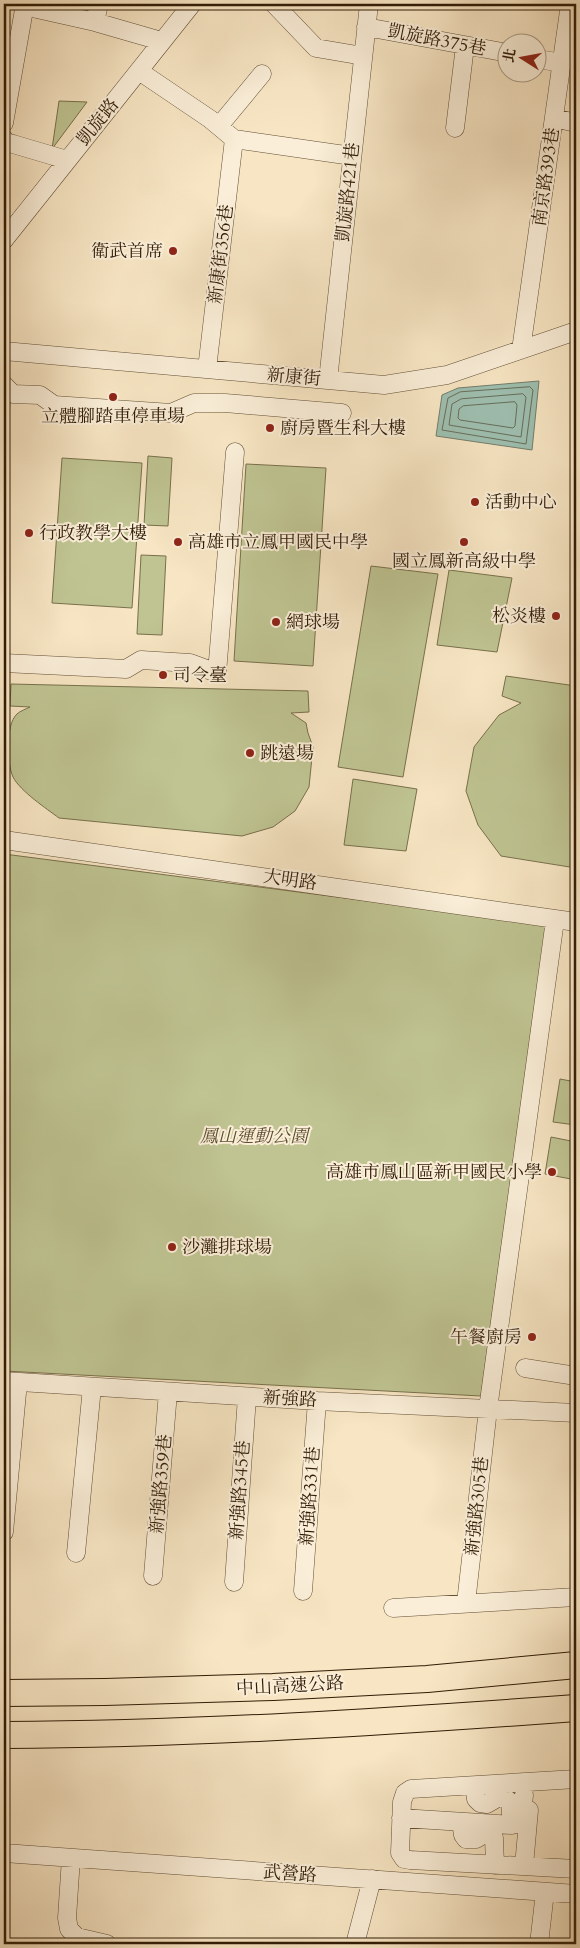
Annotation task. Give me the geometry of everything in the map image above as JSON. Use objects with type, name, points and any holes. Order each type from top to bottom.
[{"type":"highway","name":"中山高速公路","points":[[4,1693],[302,1686],[427,1679],[576,1665]]},
{"type":"highway","points":[[4,1735],[87,1735],[286,1727],[576,1708]]},
{"type":"street","points":[[4,123],[25,4]]},
{"type":"street","points":[[29,4],[36,8],[95,22],[161,42]]},
{"type":"street","points":[[95,22],[99,4]]},
{"type":"street","name":"凱旋路","points":[[4,240],[192,4]]},
{"type":"street","points":[[274,4],[316,48],[362,56]]},
{"type":"street","name":"凱旋路421巷","points":[[328,380],[369,4]]},
{"type":"street","name":"南京路393巷","points":[[521,350],[570,4]]},
{"type":"street","name":"凱旋路375巷","points":[[366,27],[498,51]]},
{"type":"street","points":[[455,128],[465,46]]},
{"type":"street","points":[[548,61],[562,63]]},
{"type":"street","points":[[139,71],[219,126],[234,139],[352,156]]},
{"type":"street","points":[[219,126],[262,74]]},
{"type":"street","points":[[554,118],[576,123]]},
{"type":"street","points":[[4,139],[5,142],[67,160]]},
{"type":"street","name":"新康街356巷","points":[[207,369],[234,139]]},
{"type":"street","name":"新康街","points":[[4,351],[384,385],[447,376],[576,331]]},
{"type":"street","points":[[4,385],[13,394],[40,396],[54,405],[171,413],[194,403],[225,403],[342,413]]},
{"type":"street","points":[[4,663],[126,669],[141,660],[190,663],[217,673],[235,452]]},
{"type":"street","name":"大明路","points":[[4,840],[576,922]]},
{"type":"street","name":"新強路305巷","points":[[466,1603],[488,1409],[555,920]]},
{"type":"street","points":[[525,1368],[576,1376]]},
{"type":"street","points":[[4,1532],[11,1381]]},
{"type":"street","name":"新強路","points":[[11,1381],[317,1401],[576,1413]]},
{"type":"street","points":[[76,1553],[92,1387]]},
{"type":"street","name":"新強路359巷","points":[[153,1576],[168,1392]]},
{"type":"street","name":"新強路345巷","points":[[234,1582],[247,1397]]},
{"type":"street","name":"新強路331巷","points":[[303,1592],[317,1401]]},
{"type":"street","points":[[393,1608],[576,1598]]},
{"type":"street","points":[[576,1779],[527,1789],[474,1786],[411,1790],[404,1793],[402,1802],[409,1823],[400,1853],[404,1859],[576,1869]]},
{"type":"street","points":[[474,1786],[476,1799],[480,1803],[487,1804],[499,1797],[504,1797],[510,1802],[512,1824]]},
{"type":"street","points":[[409,1823],[518,1823],[522,1815],[527,1789]]},
{"type":"street","points":[[524,1866],[527,1789]]},
{"type":"street","points":[[461,1822],[463,1835],[466,1839],[476,1839],[486,1833],[494,1838],[495,1865]]},
{"type":"street","name":"武營路","points":[[4,1853],[576,1894]]},
{"type":"street","points":[[71,1858],[67,1918],[69,1929],[77,1937],[107,1944]]},
{"type":"street","points":[[355,1944],[372,1880]]},
{"type":"street","points":[[538,1944],[545,1892]]},
{"type":"green space","points":[[59,101],[87,102],[52,149]]},
{"type":"green space","points":[[4,400],[10,401],[4,486]]},
{"type":"green space","points":[[148,456],[172,458],[168,526],[144,525]]},
{"type":"green space","points":[[62,458],[142,463],[132,608],[52,603]]},
{"type":"green space","points":[[246,464],[326,468],[313,666],[234,661]]},
{"type":"green space","points":[[141,555],[166,556],[162,635],[137,634]]},
{"type":"green space","points":[[371,566],[438,574],[403,777],[338,767]]},
{"type":"green space","points":[[449,570],[512,578],[497,652],[437,645]]},
{"type":"green space","points":[[506,676],[576,686],[576,868],[501,856],[478,825],[466,791],[474,747],[499,715],[521,703],[502,696]]},
{"type":"green space","points":[[11,684],[308,691],[309,712],[291,713],[306,723],[313,747],[309,787],[295,811],[273,827],[242,836],[59,818],[27,794],[13,777],[8,754],[10,727],[17,714],[30,707],[10,706]]},
{"type":"green space","points":[[353,779],[417,789],[406,851],[344,845]]},
{"type":"green space","name":"鳳山運動公園","points":[[4,854],[546,924],[481,1396],[4,1371]]},
{"type":"green space","points":[[560,1079],[576,1082],[576,1125],[553,1122]]},
{"type":"green space","points":[[551,1137],[576,1142],[576,1180],[545,1174]]},
{"type":"water","points":[[539,381],[532,450],[436,436],[442,395],[458,388]]},
{"type":"place","name":"衛武首席","points":[[173,251]]},
{"type":"place","name":"立體腳踏車停車場","points":[[113,397]]},
{"type":"place","name":"廚房暨生科大樓","points":[[270,428]]},
{"type":"place","name":"活動中心","points":[[475,502]]},
{"type":"place","name":"行政教學大樓","points":[[29,533]]},
{"type":"place","name":"高雄市立鳳甲國民中學","points":[[178,542]]},
{"type":"place","name":"國立鳳新高級中學","points":[[464,542]]},
{"type":"place","name":"松炎樓","points":[[556,616]]},
{"type":"place","name":"網球場","points":[[276,622]]},
{"type":"place","name":"司令臺","points":[[163,675]]},
{"type":"place","name":"跳遠場","points":[[250,753]]},
{"type":"place","name":"高雄市鳳山區新甲國民小學","points":[[552,1172]]},
{"type":"place","name":"沙灘排球場","points":[[172,1247]]},
{"type":"place","name":"午餐廚房","points":[[532,1337]]}]
